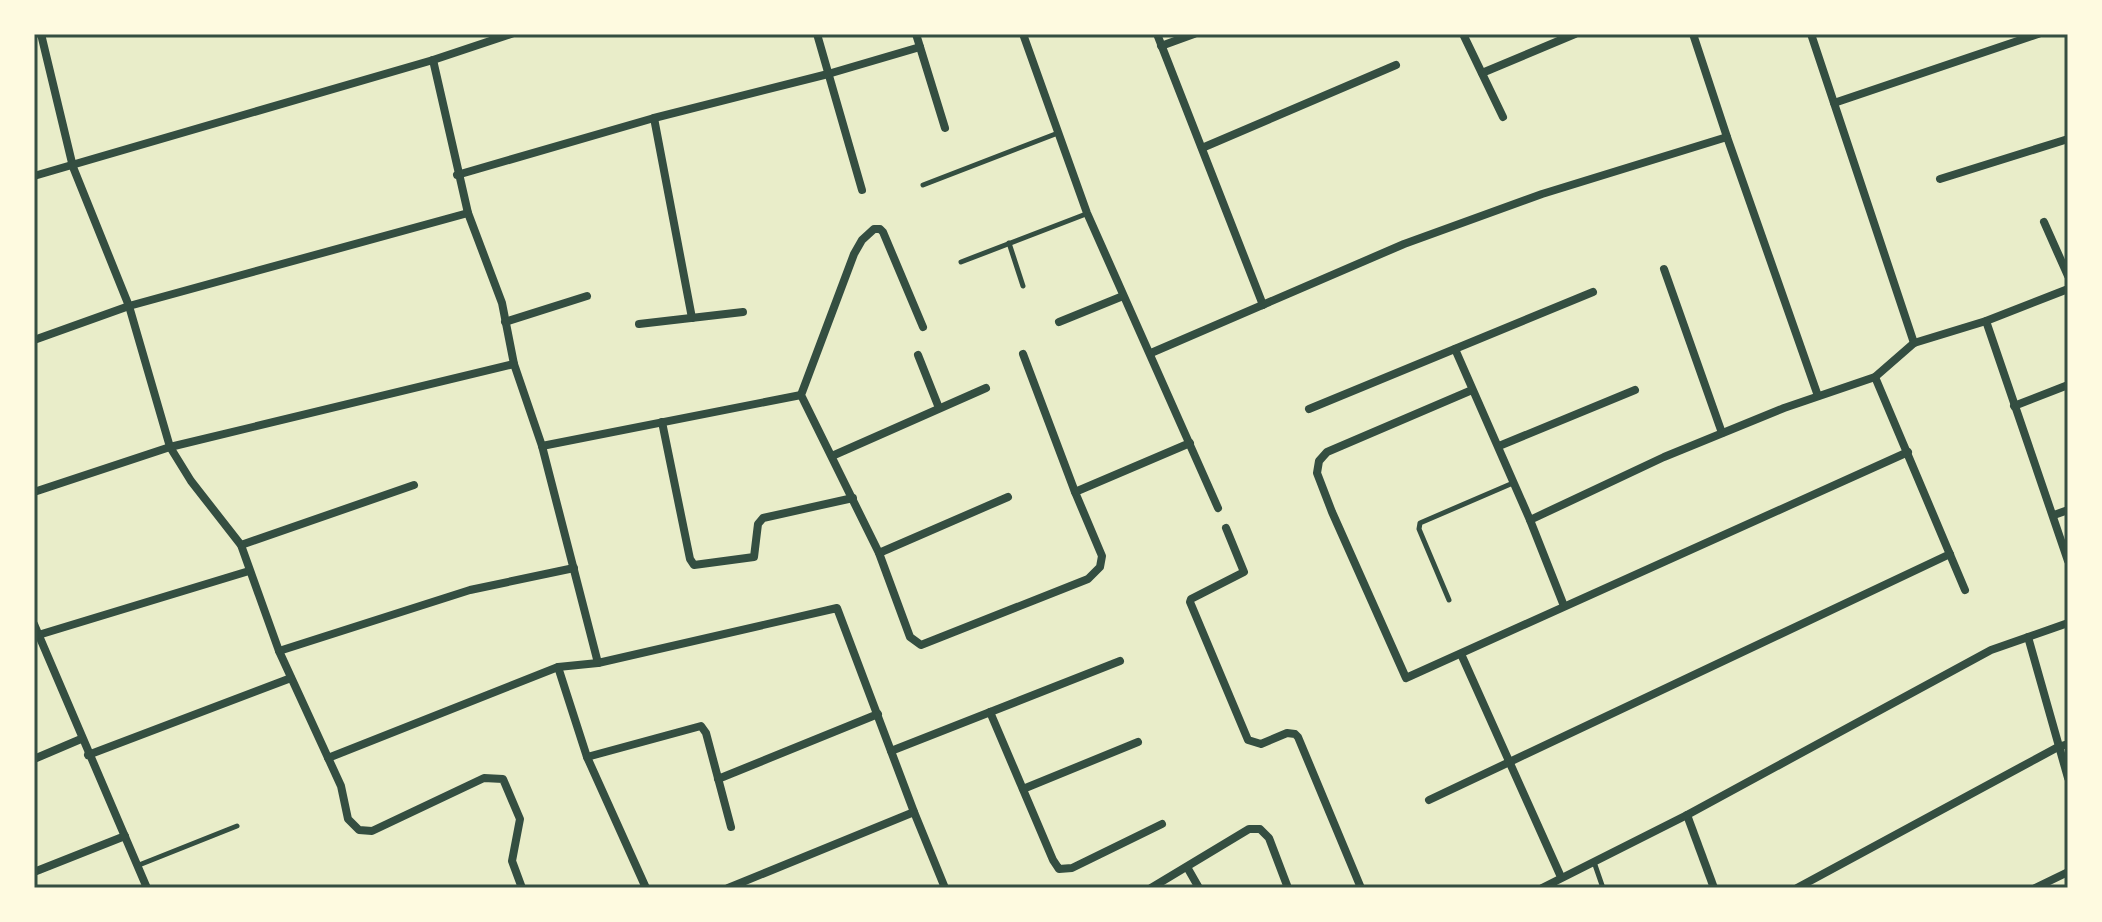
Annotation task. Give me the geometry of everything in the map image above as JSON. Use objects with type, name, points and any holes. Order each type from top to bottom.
[{"type":"street","points":[[41,34],[73,167],[129,306],[170,447],[191,481],[241,545],[279,651],[341,786],[348,819],[359,830],[372,831],[484,778],[503,779],[520,819],[512,861],[522,888]]},
{"type":"street","points":[[34,176],[433,60],[511,34]]},
{"type":"street","points":[[817,34],[862,190]]},
{"type":"street","points":[[916,34],[945,128]]},
{"type":"street","points":[[1023,34],[1087,213],[1218,508]]},
{"type":"street","points":[[1157,34],[1263,305]]},
{"type":"street","points":[[1161,46],[1194,34]]},
{"type":"street","points":[[1463,34],[1503,117]]},
{"type":"street","points":[[1482,73],[1575,34]]},
{"type":"street","points":[[1693,34],[1818,396]]},
{"type":"street","points":[[1811,34],[1914,343]]},
{"type":"street","points":[[1834,103],[2038,34]]},
{"type":"street","points":[[457,175],[654,118],[920,47]]},
{"type":"street","points":[[433,60],[457,175],[502,303],[514,364],[542,446],[598,663]]},
{"type":"street","points":[[1202,148],[1396,65]]},
{"type":"street","points":[[654,118],[692,318]]},
{"type":"street","points":[[1151,353],[1432,234],[1542,194],[1727,137]]},
{"type":"street","points":[[1940,179],[2068,139]]},
{"type":"street","points":[[34,340],[129,306],[468,213]]},
{"type":"street","points":[[2044,222],[2068,276]]},
{"type":"street","points":[[923,327],[883,232],[874,229],[862,240],[854,254],[801,395],[879,553],[910,637],[921,645],[1088,579],[1096,573],[1102,556],[1023,354]]},
{"type":"street","points":[[1664,269],[1722,433]]},
{"type":"street","points":[[1530,520],[1664,457],[1818,396],[1875,377],[1914,343],[1986,321],[2068,289]]},
{"type":"street","points":[[1309,409],[1593,292]]},
{"type":"street","points":[[505,322],[587,296]]},
{"type":"street","points":[[1059,322],[1123,296]]},
{"type":"street","points":[[639,324],[743,312]]},
{"type":"street","points":[[1986,321],[2068,561]]},
{"type":"street","points":[[1455,349],[1499,446],[1564,606]]},
{"type":"street","points":[[918,355],[939,408]]},
{"type":"street","points":[[34,492],[170,447],[514,364]]},
{"type":"street","points":[[1875,377],[1965,590]]},
{"type":"street","points":[[2014,406],[2068,385]]},
{"type":"street","points":[[832,456],[986,388]]},
{"type":"street","points":[[1472,390],[1327,452],[1319,461],[1317,473],[1332,512],[1406,678],[1908,452]]},
{"type":"street","points":[[1499,446],[1635,390]]},
{"type":"street","points":[[542,446],[801,395]]},
{"type":"street","points":[[662,422],[690,559],[694,565],[754,557],[758,524],[763,518],[853,498]]},
{"type":"street","points":[[1075,492],[1190,443]]},
{"type":"street","points":[[241,545],[414,485]]},
{"type":"street","points":[[879,553],[1008,497]]},
{"type":"street","points":[[2054,515],[2068,510]]},
{"type":"street","points":[[1226,528],[1244,572],[1190,602],[1248,740],[1261,744],[1287,733],[1295,734],[1361,888]]},
{"type":"street","points":[[1429,800],[1950,554]]},
{"type":"street","points":[[279,651],[470,590],[574,568]]},
{"type":"street","points":[[36,636],[249,571]]},
{"type":"street","points":[[328,758],[558,667],[598,663],[837,608],[945,888]]},
{"type":"street","points":[[1542,888],[1687,815],[1991,650],[2068,623]]},
{"type":"street","points":[[34,624],[36,636],[147,888]]},
{"type":"street","points":[[2028,637],[2068,778]]},
{"type":"street","points":[[1461,654],[1561,877]]},
{"type":"street","points":[[891,751],[1120,661]]},
{"type":"street","points":[[558,667],[587,757],[646,888]]},
{"type":"street","points":[[88,755],[291,678]]},
{"type":"street","points":[[990,712],[1059,869],[1072,868],[1162,824]]},
{"type":"street","points":[[718,779],[878,714]]},
{"type":"street","points":[[587,757],[701,726],[706,733],[731,827]]},
{"type":"street","points":[[34,759],[81,739]]},
{"type":"street","points":[[1023,789],[1138,742]]},
{"type":"street","points":[[1797,888],[2068,744]]},
{"type":"street","points":[[728,888],[914,812]]},
{"type":"street","points":[[1687,815],[1714,888]]},
{"type":"street","points":[[1151,888],[1249,829],[1260,829],[1269,838],[1288,888]]},
{"type":"street","points":[[34,872],[125,836]]},
{"type":"street","points":[[1187,867],[1199,888]]},
{"type":"street","points":[[2035,888],[2068,872]]},
{"type":"lane","points":[[923,185],[1058,133]]},
{"type":"lane","points":[[961,262],[1087,213]]},
{"type":"lane","points":[[1009,243],[1023,286]]},
{"type":"lane","points":[[1449,600],[1419,529],[1420,523],[1513,483]]},
{"type":"lane","points":[[139,865],[237,826]]},
{"type":"lane","points":[[1593,862],[1603,888]]}]
